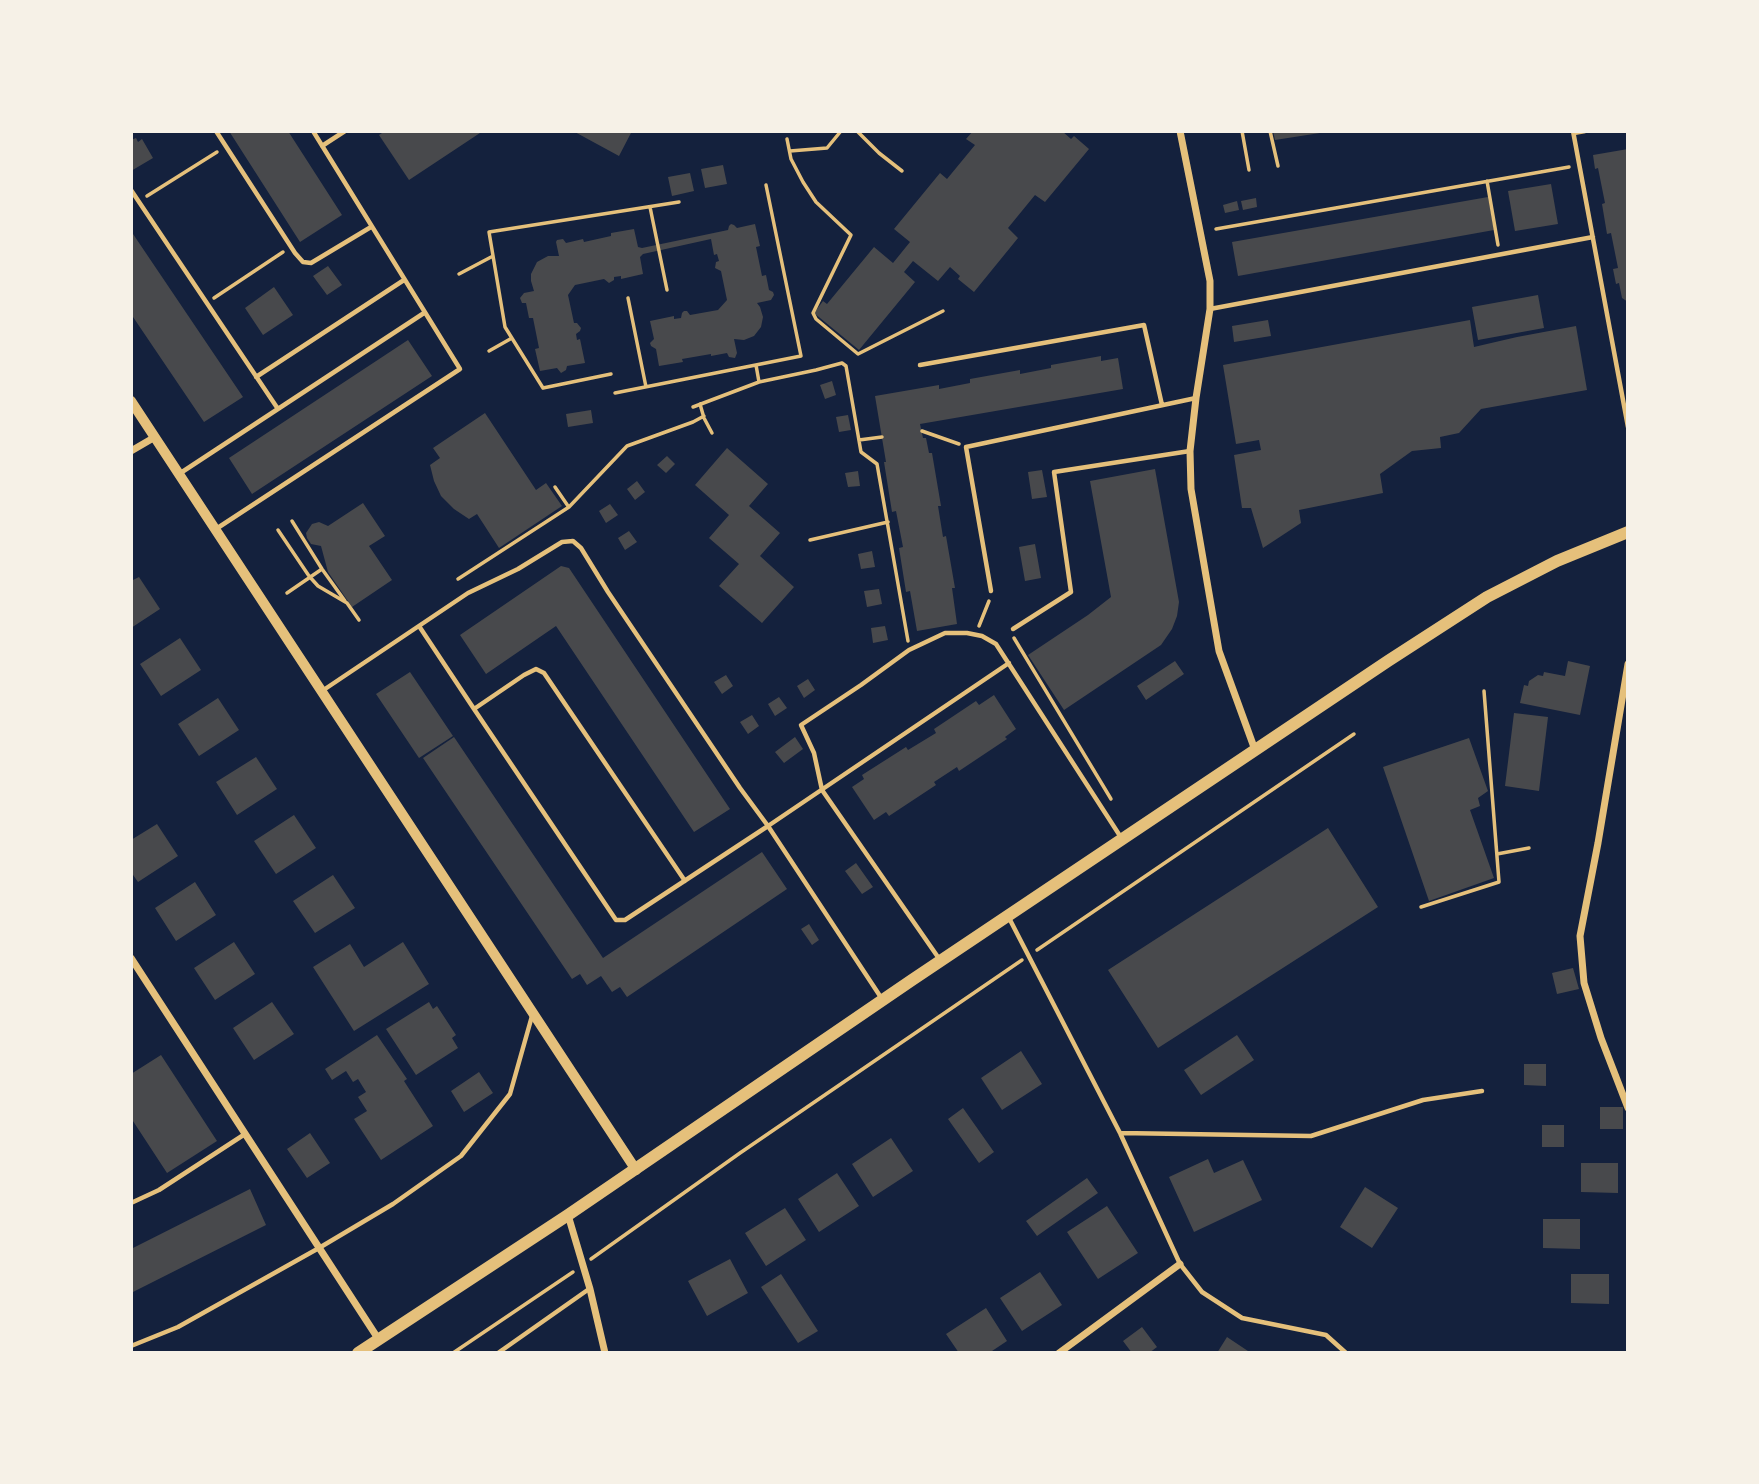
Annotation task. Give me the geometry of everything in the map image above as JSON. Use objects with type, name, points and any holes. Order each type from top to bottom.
[{"type":"main road","points":[[358,1353],[636,1170],[940,960],[1388,660],[1487,597],[1557,561],[1628,532]]},
{"type":"street","points":[[1180,131],[1210,281],[1210,309],[1190,451],[1191,489],[1219,651],[1255,750]]},
{"type":"street","points":[[131,401],[636,1170]]},
{"type":"street","points":[[131,451],[155,437]]},
{"type":"street","points":[[1627,1103],[1601,1038],[1584,983],[1580,936],[1628,664]]},
{"type":"street","points":[[131,958],[379,1340]]},
{"type":"street","points":[[568,1215],[590,1289],[604,1353]]},
{"type":"street","points":[[1059,1353],[1180,1264]]},
{"type":"lane","points":[[216,131],[303,262],[311,263],[371,226]]},
{"type":"lane","points":[[215,529],[460,369],[313,131]]},
{"type":"lane","points":[[321,146],[345,131]]},
{"type":"lane","points":[[1585,131],[1573,132],[1628,427]]},
{"type":"lane","points":[[131,190],[278,409]]},
{"type":"lane","points":[[1210,309],[1593,237]]},
{"type":"lane","points":[[256,377],[404,280]]},
{"type":"lane","points":[[179,474],[424,313]]},
{"type":"lane","points":[[920,365],[1144,325],[1162,405]]},
{"type":"lane","points":[[991,590],[966,447],[1196,398]]},
{"type":"lane","points":[[1013,629],[1071,592],[1054,472],[1190,451]]},
{"type":"lane","points":[[322,691],[468,593],[517,569],[562,542],[573,541],[581,548],[883,999]]},
{"type":"lane","points":[[419,626],[615,920],[625,920],[685,881],[1009,663]]},
{"type":"lane","points":[[940,960],[822,790],[814,753],[801,725],[909,650],[945,633],[967,633],[996,643],[1122,839]]},
{"type":"lane","points":[[474,709],[524,674],[536,669],[544,673],[685,881]]},
{"type":"lane","points":[[1008,916],[1120,1133],[1180,1264],[1202,1292],[1242,1318],[1326,1335],[1346,1353]]},
{"type":"lane","points":[[131,1346],[178,1327],[319,1248],[393,1204],[461,1156],[510,1094],[533,1012]]},
{"type":"lane","points":[[1120,1133],[1311,1136],[1423,1100],[1482,1091]]},
{"type":"lane","points":[[131,1203],[159,1190],[245,1134]]},
{"type":"lane","points":[[498,1353],[590,1289]]},
{"type":"path","points":[[790,150],[827,148],[841,131]]},
{"type":"path","points":[[857,131],[902,171]]},
{"type":"path","points":[[1242,131],[1249,170]]},
{"type":"path","points":[[1270,131],[1278,166]]},
{"type":"path","points":[[788,139],[791,159],[816,202],[851,234],[813,313],[816,319],[858,354],[943,311]]},
{"type":"path","points":[[139,201],[226,146]]},
{"type":"path","points":[[1216,229],[1579,165]]},
{"type":"path","points":[[1487,181],[1500,255]]},
{"type":"path","points":[[615,393],[801,356],[766,185]]},
{"type":"path","points":[[611,374],[543,388],[505,327],[489,232],[679,202]]},
{"type":"path","points":[[650,207],[667,290]]},
{"type":"path","points":[[207,303],[291,246]]},
{"type":"path","points":[[460,274],[493,256]]},
{"type":"path","points":[[628,298],[646,387]]},
{"type":"path","points":[[489,351],[512,338]]},
{"type":"path","points":[[693,407],[759,382],[842,363],[847,368],[861,452],[877,464],[909,650]]},
{"type":"path","points":[[756,365],[759,382]]},
{"type":"path","points":[[701,404],[712,433]]},
{"type":"path","points":[[458,579],[569,507],[627,446],[704,416]]},
{"type":"path","points":[[922,431],[966,447]]},
{"type":"path","points":[[859,440],[882,437]]},
{"type":"path","points":[[555,487],[569,507]]},
{"type":"path","points":[[292,521],[359,620]]},
{"type":"path","points":[[810,540],[888,522]]},
{"type":"path","points":[[278,530],[318,586],[347,603]]},
{"type":"path","points":[[287,593],[323,569]]},
{"type":"path","points":[[975,635],[991,590]]},
{"type":"path","points":[[1013,629],[1013,635],[1027,661],[1111,799]]},
{"type":"path","points":[[1421,907],[1499,882],[1484,691]]},
{"type":"path","points":[[453,1353],[583,1265],[740,1153],[1354,734]]},
{"type":"path","points":[[1497,854],[1529,848]]},
{"type":"building","points":[[229,131],[288,131],[342,215],[300,242]]},
{"type":"building","points":[[385,131],[483,131],[409,180],[379,135]]},
{"type":"building","points":[[573,131],[632,131],[619,156]]},
{"type":"building","points":[[973,131],[1062,131],[1071,139],[1074,136],[1089,149],[1045,202],[1035,195],[1008,228],[1018,238],[974,292],[958,279],[960,276],[950,267],[938,281],[913,261],[904,272],[915,282],[859,350],[814,313],[823,301],[827,304],[874,247],[893,263],[910,242],[894,229],[940,173],[947,179],[975,145],[966,139]]},
{"type":"building","points":[[1273,131],[1320,131],[1320,133],[1275,140]]},
{"type":"building","points":[[136,138],[138,142],[142,139],[153,158],[131,171],[131,140]]},
{"type":"building","points":[[1628,149],[1628,302],[1622,298],[1619,283],[1616,284],[1613,269],[1618,268],[1611,233],[1607,234],[1602,204],[1605,203],[1593,155]]},
{"type":"building","points":[[723,165],[727,184],[705,188],[701,169]]},
{"type":"building","points":[[690,173],[694,191],[672,196],[668,177]]},
{"type":"building","points":[[1551,184],[1558,224],[1515,231],[1508,191]]},
{"type":"building","points":[[1488,197],[1494,230],[1238,276],[1232,242]]},
{"type":"building","points":[[1256,198],[1257,207],[1243,210],[1241,201]]},
{"type":"building","points":[[1237,201],[1239,210],[1225,213],[1223,205]]},
{"type":"building","points":[[731,224],[737,228],[755,224],[762,276],[766,275],[769,290],[774,295],[771,300],[757,303],[763,317],[761,327],[754,336],[744,340],[734,339],[737,353],[735,358],[729,357],[727,353],[711,354],[659,366],[656,349],[650,343],[654,339],[650,321],[674,316],[674,319],[681,318],[684,311],[690,315],[718,310],[727,300],[721,271],[715,268],[716,262],[719,261],[717,254],[714,255],[711,239],[643,254],[640,257],[643,274],[621,279],[621,276],[614,277],[609,283],[604,279],[575,285],[568,295],[574,323],[581,328],[576,334],[577,340],[580,339],[585,363],[567,366],[561,373],[557,368],[540,371],[533,318],[529,318],[526,303],[522,303],[520,298],[524,293],[534,291],[531,274],[537,262],[548,256],[559,256],[557,240],[563,239],[566,243],[583,239],[584,242],[634,229],[638,247],[642,248],[728,230]]},
{"type":"building","points":[[131,231],[243,397],[204,422],[131,314]]},
{"type":"building","points":[[328,266],[342,285],[327,295],[313,276]]},
{"type":"building","points":[[274,287],[293,315],[263,335],[245,308]]},
{"type":"building","points":[[1538,295],[1544,328],[1478,340],[1472,307]]},
{"type":"building","points":[[1268,320],[1271,336],[1234,342],[1232,326]]},
{"type":"building","points":[[1470,320],[1474,347],[1576,326],[1587,390],[1481,409],[1459,433],[1440,437],[1441,448],[1412,451],[1380,474],[1383,493],[1299,510],[1301,523],[1263,548],[1251,508],[1242,508],[1234,455],[1261,450],[1259,440],[1236,444],[1223,365]]},
{"type":"building","points":[[408,340],[432,376],[252,494],[229,458]]},
{"type":"building","points":[[1101,356],[1101,361],[1118,358],[1123,389],[920,424],[929,453],[932,453],[943,537],[946,536],[955,588],[952,588],[957,624],[917,631],[910,591],[906,592],[899,548],[903,547],[896,511],[892,512],[875,396],[939,385],[939,389],[970,383],[970,379],[1020,370],[1020,374]]},
{"type":"building","points":[[832,381],[836,395],[825,399],[820,385]]},
{"type":"building","points":[[591,410],[593,423],[568,427],[566,414]]},
{"type":"building","points":[[485,413],[536,490],[546,483],[562,506],[499,548],[477,514],[469,519],[441,496],[430,465],[440,458],[433,448]]},
{"type":"building","points":[[848,415],[851,430],[839,432],[836,417]]},
{"type":"building","points":[[727,448],[768,484],[749,506],[780,533],[760,556],[794,587],[762,623],[719,586],[739,564],[709,538],[729,515],[695,485]]},
{"type":"building","points":[[667,456],[675,464],[666,473],[657,465]]},
{"type":"building","points":[[1155,469],[1179,602],[1177,616],[1161,645],[1064,710],[1028,655],[1111,597],[1090,481]]},
{"type":"building","points":[[1042,470],[1047,497],[1032,499],[1028,472]]},
{"type":"building","points":[[858,471],[860,486],[848,487],[845,473]]},
{"type":"building","points":[[637,481],[645,492],[635,500],[627,489]]},
{"type":"building","points":[[363,503],[385,536],[369,546],[392,580],[352,607],[328,572],[321,546],[311,544],[306,533],[312,524],[319,522],[328,526]]},
{"type":"building","points":[[610,504],[618,515],[606,523],[599,511]]},
{"type":"building","points":[[629,531],[637,542],[625,550],[618,538]]},
{"type":"building","points":[[1035,544],[1041,578],[1025,581],[1019,547]]},
{"type":"building","points":[[872,551],[875,567],[861,569],[858,554]]},
{"type":"building","points":[[561,566],[569,568],[730,809],[694,832],[556,626],[486,674],[460,635]]},
{"type":"building","points":[[139,577],[160,609],[131,628],[131,581]]},
{"type":"building","points":[[879,589],[882,604],[867,607],[864,591]]},
{"type":"building","points":[[885,626],[888,640],[873,643],[871,628]]},
{"type":"building","points":[[180,638],[201,670],[161,696],[140,664]]},
{"type":"building","points":[[1175,661],[1184,674],[1146,700],[1137,686]]},
{"type":"building","points":[[1568,661],[1590,666],[1580,715],[1520,703],[1524,685],[1528,686],[1529,681],[1538,675],[1543,676],[1544,672],[1565,676]]},
{"type":"building","points":[[410,672],[453,736],[419,758],[376,694]]},
{"type":"building","points":[[726,675],[733,686],[722,694],[714,682]]},
{"type":"building","points":[[808,679],[815,690],[804,698],[797,686]]},
{"type":"building","points":[[994,695],[1016,729],[1005,737],[1007,739],[959,771],[957,767],[934,782],[936,785],[889,816],[886,812],[874,820],[852,787],[864,779],[862,775],[906,747],[908,750],[936,733],[934,729],[976,701],[979,705]]},
{"type":"building","points":[[779,697],[787,708],[775,716],[768,704]]},
{"type":"building","points":[[218,698],[239,730],[199,756],[178,724]]},
{"type":"building","points":[[1514,713],[1548,717],[1539,791],[1505,786]]},
{"type":"building","points":[[752,715],[759,726],[748,734],[740,722]]},
{"type":"building","points":[[454,737],[603,958],[762,852],[787,889],[627,997],[620,987],[612,992],[601,976],[587,985],[580,974],[572,979],[423,758]]},
{"type":"building","points":[[795,737],[803,749],[784,763],[775,752]]},
{"type":"building","points":[[1469,738],[1488,791],[1478,798],[1480,806],[1470,810],[1494,878],[1429,901],[1383,767]]},
{"type":"building","points":[[256,757],[277,789],[237,815],[216,782]]},
{"type":"building","points":[[294,815],[316,848],[276,874],[254,841]]},
{"type":"building","points":[[157,824],[178,856],[138,882],[131,872],[131,840]]},
{"type":"building","points":[[1328,828],[1378,907],[1158,1048],[1108,970]]},
{"type":"building","points":[[856,863],[873,887],[862,894],[845,871]]},
{"type":"building","points":[[333,875],[355,908],[315,933],[293,901]]},
{"type":"building","points":[[195,882],[216,915],[176,941],[155,908]]},
{"type":"building","points":[[809,924],[819,940],[812,945],[801,929]]},
{"type":"building","points":[[234,942],[255,974],[215,1000],[194,968]]},
{"type":"building","points":[[403,942],[429,984],[354,1031],[313,967],[350,944],[364,967]]},
{"type":"building","points":[[1573,968],[1579,989],[1557,994],[1552,973]]},
{"type":"building","points":[[272,1002],[294,1034],[254,1060],[233,1028]]},
{"type":"building","points":[[429,1002],[433,1009],[437,1006],[456,1035],[452,1038],[458,1048],[416,1075],[386,1029]]},
{"type":"building","points":[[377,1035],[407,1079],[404,1081],[433,1126],[381,1160],[354,1119],[367,1111],[358,1097],[366,1092],[358,1079],[353,1082],[346,1071],[332,1080],[325,1069]]},
{"type":"building","points":[[1237,1035],[1254,1060],[1201,1095],[1184,1070]]},
{"type":"building","points":[[1021,1051],[1042,1084],[1002,1110],[981,1078]]},
{"type":"building","points":[[161,1055],[217,1141],[167,1173],[131,1118],[131,1074]]},
{"type":"building","points":[[1524,1064],[1546,1064],[1546,1086],[1524,1085]]},
{"type":"building","points":[[479,1072],[493,1093],[464,1112],[451,1091]]},
{"type":"building","points":[[1600,1107],[1623,1107],[1623,1129],[1600,1129]]},
{"type":"building","points":[[963,1108],[994,1152],[979,1163],[948,1119]]},
{"type":"building","points":[[1542,1125],[1564,1125],[1564,1147],[1542,1147]]},
{"type":"building","points":[[310,1133],[330,1163],[307,1178],[287,1149]]},
{"type":"building","points":[[891,1138],[913,1171],[873,1197],[852,1164]]},
{"type":"building","points":[[1208,1159],[1214,1173],[1243,1160],[1262,1200],[1194,1232],[1169,1177]]},
{"type":"building","points":[[1581,1163],[1618,1163],[1618,1193],[1581,1192]]},
{"type":"building","points":[[837,1173],[859,1206],[819,1232],[798,1199]]},
{"type":"building","points":[[1087,1178],[1098,1193],[1037,1236],[1026,1221]]},
{"type":"building","points":[[1365,1187],[1398,1208],[1372,1248],[1340,1227]]},
{"type":"building","points":[[250,1189],[266,1225],[131,1293],[131,1249]]},
{"type":"building","points":[[1107,1206],[1138,1253],[1098,1279],[1067,1232]]},
{"type":"building","points":[[785,1208],[806,1240],[766,1266],[745,1233]]},
{"type":"building","points":[[1543,1219],[1580,1219],[1580,1249],[1543,1248]]},
{"type":"building","points":[[730,1259],[748,1293],[707,1316],[688,1281]]},
{"type":"building","points":[[1040,1272],[1062,1305],[1022,1331],[1000,1298]]},
{"type":"building","points":[[781,1274],[818,1331],[798,1343],[761,1287]]},
{"type":"building","points":[[1571,1274],[1609,1274],[1609,1304],[1571,1303]]},
{"type":"building","points":[[986,1308],[1007,1341],[989,1353],[959,1353],[946,1334]]},
{"type":"building","points":[[1142,1327],[1157,1347],[1149,1353],[1132,1353],[1123,1341]]},
{"type":"building","points":[[1227,1337],[1248,1351],[1217,1353]]}]
